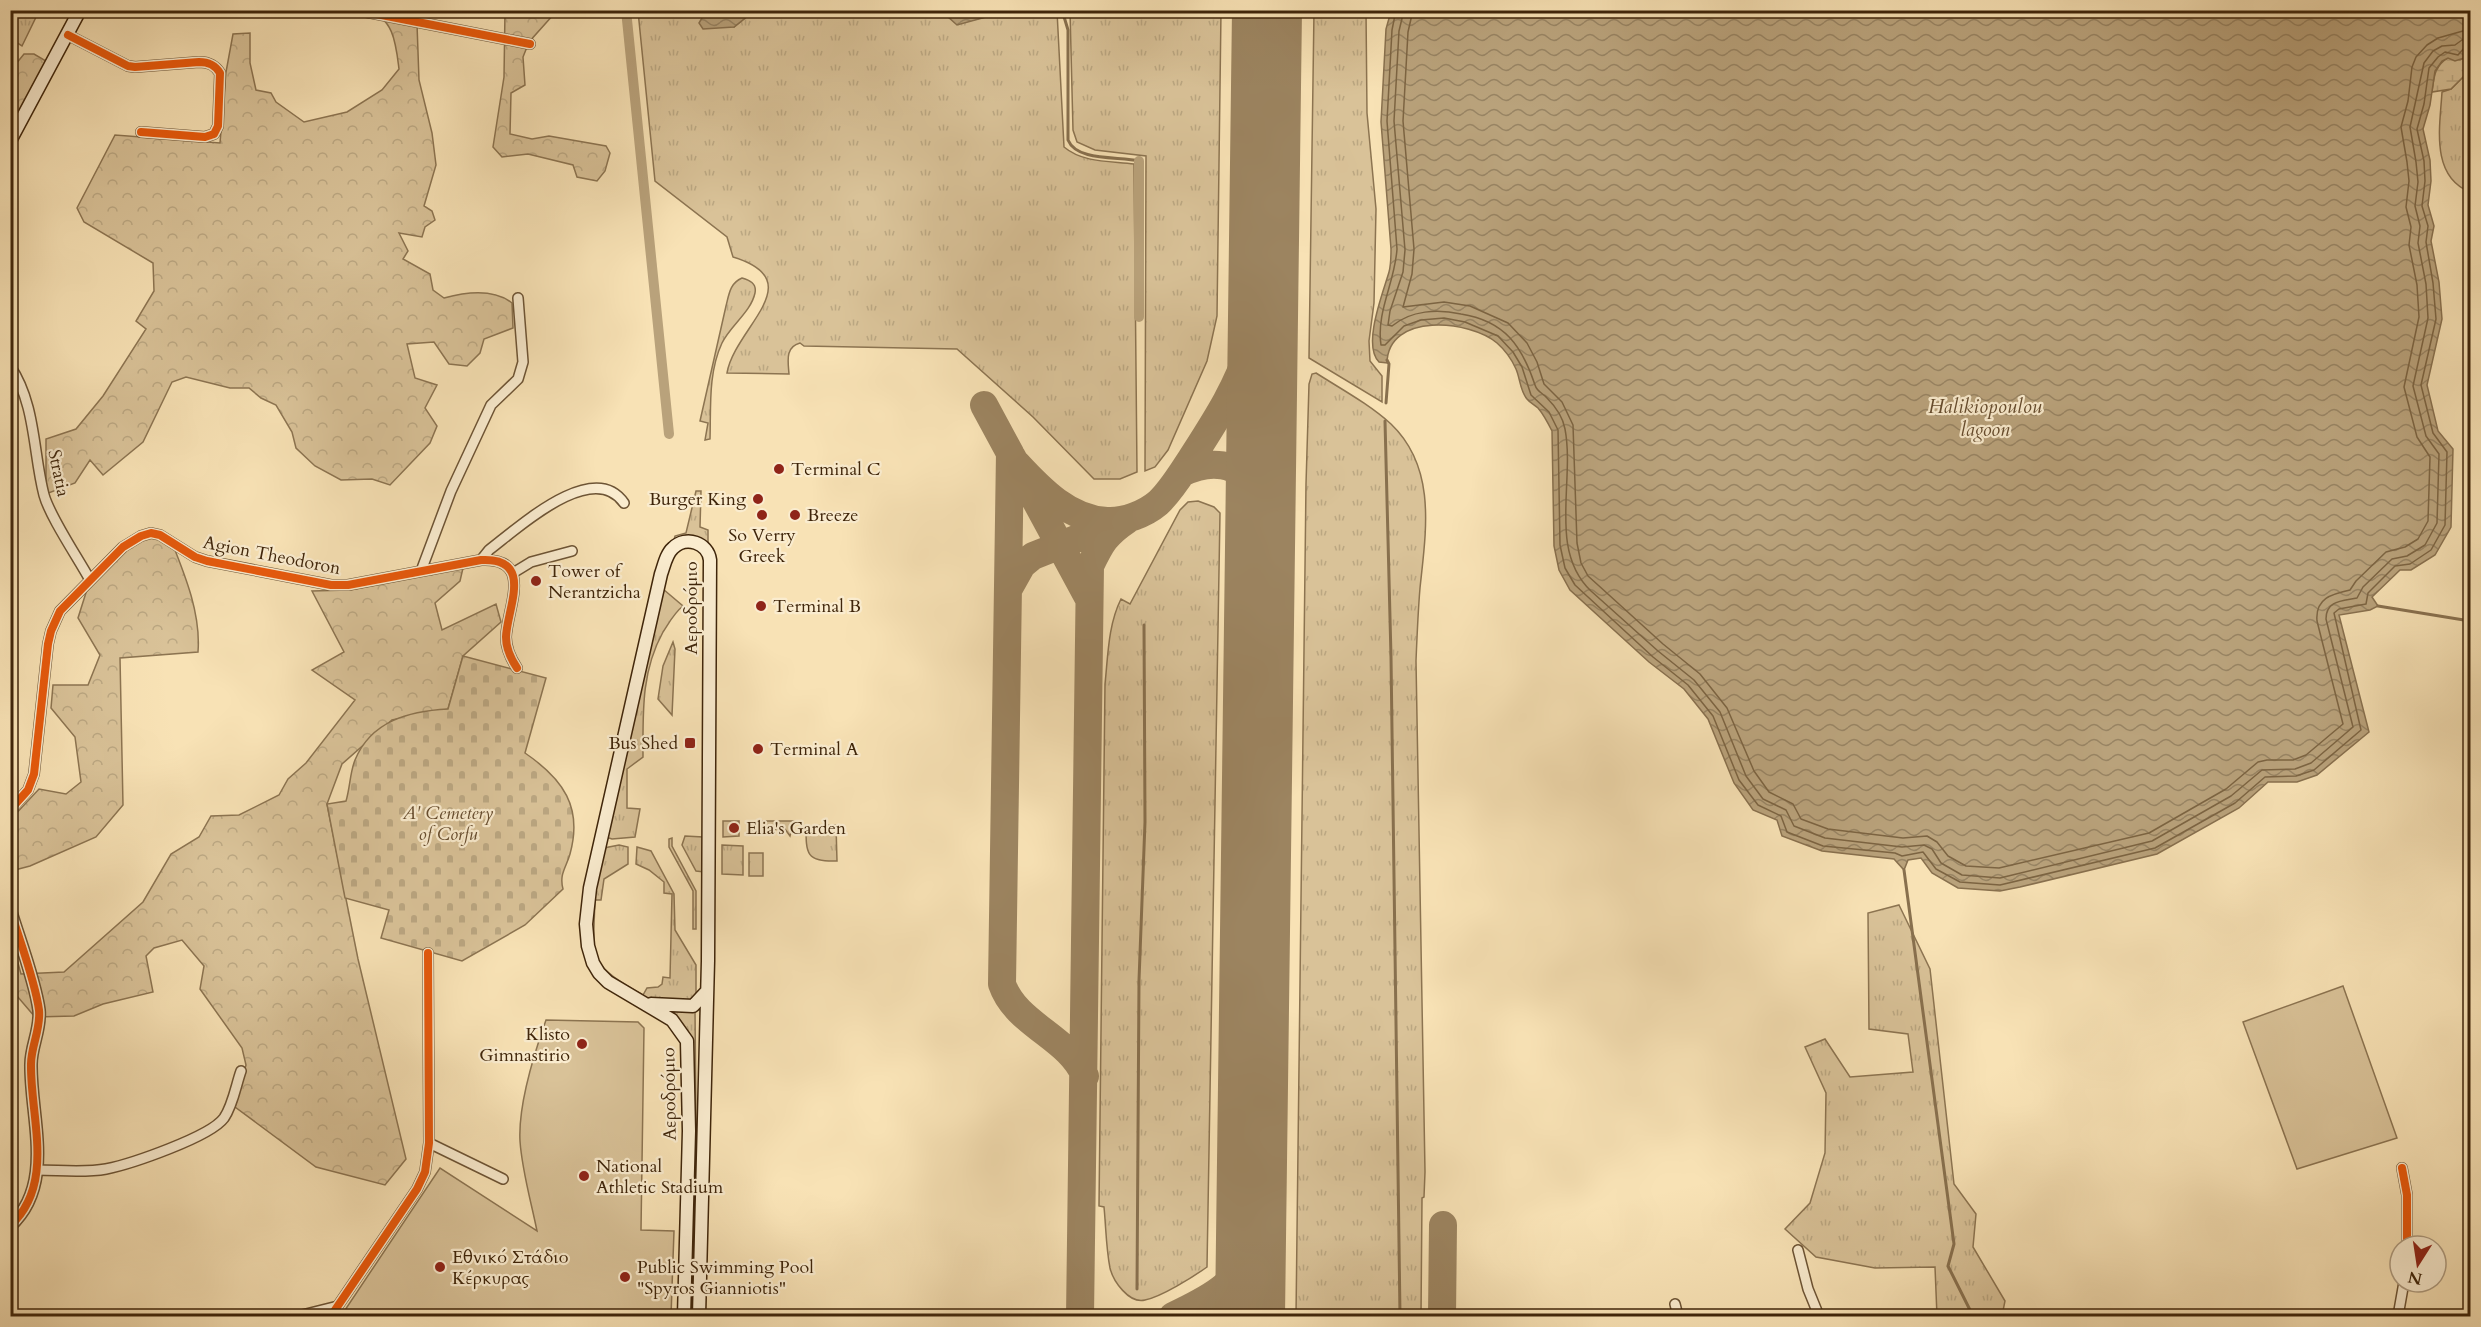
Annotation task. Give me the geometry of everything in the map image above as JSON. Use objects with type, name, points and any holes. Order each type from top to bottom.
[{"type":"main road","points":[[10,141],[80,10]]},
{"type":"main road","name":"Αεροδρόμιο","points":[[684,1317],[688,1169],[689,1051],[687,1041],[672,1020],[608,982],[599,973],[588,946],[587,911],[661,574],[674,547],[685,542],[693,542],[705,547],[710,560],[706,992],[699,1317]]},
{"type":"main road","points":[[645,1003],[693,1005],[706,992]]},
{"type":"street","points":[[356,10],[530,44]]},
{"type":"street","points":[[68,35],[128,66],[206,62],[217,68],[220,73],[218,126],[214,134],[205,137],[141,132]]},
{"type":"street","points":[[421,571],[451,491],[491,405],[512,387],[522,371],[518,298]]},
{"type":"street","name":"Stratia","points":[[10,366],[20,383],[35,438],[46,501],[90,580]]},
{"type":"street","points":[[481,560],[489,550],[548,505],[581,491],[592,488],[612,491],[624,503]]},
{"type":"street","name":"Agion Theodoron","points":[[10,810],[28,790],[34,774],[51,631],[60,611],[133,539],[151,533],[160,535],[195,557],[207,561],[331,585],[348,585],[481,560],[499,561],[513,573]]},
{"type":"street","points":[[517,668],[509,652],[506,635],[513,604],[515,585],[513,573],[531,562],[573,551]]},
{"type":"street","points":[[10,909],[39,1010],[31,1062],[37,1170],[28,1202],[10,1226]]},
{"type":"street","points":[[331,1317],[417,1189],[425,1172],[429,1143],[428,953]]},
{"type":"street","points":[[37,1170],[105,1169],[142,1159],[202,1133],[216,1126],[224,1118],[241,1071]]},
{"type":"street","points":[[429,1143],[503,1179]]},
{"type":"street","points":[[2402,1168],[2407,1203],[2407,1234]]},
{"type":"street","points":[[688,1169],[702,1172]]},
{"type":"street","points":[[1798,1250],[1808,1289],[1819,1317]]},
{"type":"street","points":[[2398,1317],[2402,1294]]},
{"type":"street","points":[[1676,1304],[1678,1317]]},
{"type":"street","points":[[298,1317],[338,1306]]},
{"type":"green space","points":[[10,11],[39,11],[22,46],[11,39]]},
{"type":"green space","points":[[367,11],[387,11],[417,24],[419,80],[432,133],[436,165],[424,206],[432,211],[435,220],[425,227],[422,237],[399,233],[408,251],[403,259],[430,274],[433,290],[444,298],[461,294],[488,293],[505,298],[512,303],[513,328],[484,339],[480,353],[467,366],[449,364],[434,342],[407,344],[415,378],[437,385],[425,408],[437,426],[430,443],[390,485],[372,479],[341,480],[315,466],[296,448],[292,432],[276,405],[261,398],[249,388],[230,388],[186,377],[172,382],[143,442],[103,475],[90,460],[75,483],[46,494],[46,439],[76,429],[103,396],[146,329],[136,321],[154,291],[153,263],[84,222],[77,208],[115,135],[220,143],[226,72],[233,34],[250,33],[250,63],[256,90],[271,93],[276,102],[304,122],[347,112],[382,90],[399,69],[392,33],[383,19]]},
{"type":"green space","points":[[505,11],[589,11],[554,14],[529,42],[523,57],[525,85],[511,93],[510,134],[532,139],[549,136],[606,146],[610,153],[605,171],[597,181],[577,177],[573,165],[528,154],[502,157],[493,147],[504,77]]},
{"type":"green space","points":[[638,11],[706,11],[734,27],[754,11],[948,11],[947,16],[957,24],[997,14],[1057,11],[1064,147],[1088,159],[1134,164],[1137,472],[1120,479],[1094,479],[1033,417],[957,349],[804,346],[800,343],[790,351],[789,374],[727,373],[742,339],[763,307],[768,292],[767,279],[756,267],[733,257],[727,237],[655,181]]},
{"type":"green space","points":[[1070,11],[1221,11],[1217,316],[1207,361],[1168,450],[1155,467],[1145,471],[1146,156],[1095,150],[1077,142],[1073,130]]},
{"type":"green space","points":[[1314,11],[1366,11],[1367,113],[1376,209],[1374,303],[1369,341],[1370,361],[1382,376],[1382,402],[1309,358]]},
{"type":"green space","points":[[2470,46],[2470,70],[2451,89],[2432,92],[2433,81],[2440,64],[2449,57],[2460,60],[2464,58]]},
{"type":"green space","points":[[24,54],[34,54],[46,61],[11,130],[11,70]]},
{"type":"green space","points":[[2470,70],[2470,192],[2457,185],[2448,174],[2440,149],[2439,134],[2442,92],[2451,89]]},
{"type":"green space","points":[[742,278],[754,284],[755,293],[753,300],[722,343],[718,354],[711,391],[710,439],[705,440],[708,423],[700,421],[726,306],[732,286]]},
{"type":"green space","points":[[1316,373],[1364,403],[1391,424],[1406,441],[1416,460],[1425,501],[1426,523],[1416,661],[1425,1172],[1424,1197],[1422,1198],[1421,1316],[1296,1316],[1306,484],[1309,384],[1312,374]]},
{"type":"green space","points":[[696,491],[701,491],[700,527],[708,530],[708,545],[697,538],[674,540],[675,536],[686,533]]},
{"type":"green space","points":[[1198,501],[1214,507],[1220,513],[1207,1267],[1168,1291],[1152,1298],[1139,1300],[1133,1299],[1118,1285],[1112,1273],[1104,1207],[1099,1206],[1105,684],[1111,630],[1121,599],[1130,604],[1180,510],[1188,502]]},
{"type":"green space","points":[[141,536],[171,540],[194,609],[198,652],[120,658],[123,805],[96,837],[30,866],[11,871],[11,819],[39,789],[66,794],[81,782],[75,737],[51,708],[53,685],[88,685],[100,655],[78,618],[90,580]]},
{"type":"green space","points":[[463,568],[460,581],[435,603],[442,630],[496,604],[501,622],[463,656],[448,709],[392,720],[342,764],[327,804],[358,959],[406,1159],[385,1185],[316,1167],[235,1107],[246,1065],[242,1048],[200,989],[204,966],[182,940],[154,948],[146,956],[153,992],[103,1004],[74,1016],[35,1017],[11,989],[10,934],[21,974],[64,972],[143,902],[171,854],[199,837],[211,816],[239,815],[279,795],[288,779],[306,763],[355,700],[312,670],[344,652],[312,591],[349,590]]},
{"type":"green space","points":[[663,589],[683,606],[674,615],[656,647],[645,693],[643,757],[627,769],[627,808],[640,809],[635,837],[612,839],[606,837]]},
{"type":"green space","points":[[673,642],[675,649],[672,715],[658,699],[663,666]]},
{"type":"green space","name":"A' Cemetery of Corfu","points":[[463,656],[546,678],[525,753],[550,773],[559,784],[567,796],[574,822],[570,854],[562,875],[563,889],[525,925],[462,961],[381,938],[389,910],[345,898],[327,804],[346,801],[355,760],[362,747],[381,727],[419,712],[448,709]]},
{"type":"green space","name":"Elia's Garden","points":[[723,821],[739,821],[739,836],[723,837]]},
{"type":"green space","points":[[749,821],[794,821],[790,836],[785,829],[749,831]]},
{"type":"green space","points":[[836,825],[837,861],[814,858],[806,843],[806,826]]},
{"type":"green space","points":[[685,836],[703,837],[704,872],[696,871],[682,845]]},
{"type":"green space","points":[[672,838],[672,846],[696,891],[696,929],[693,929],[693,891],[669,847],[669,839]]},
{"type":"green space","points":[[619,845],[628,847],[628,864],[604,879],[601,900],[595,900],[594,936],[597,958],[612,975],[643,995],[647,988],[658,987],[662,984],[663,977],[670,978],[672,894],[664,893],[664,882],[649,870],[636,864],[637,847],[651,851],[674,894],[675,930],[696,965],[696,995],[689,1000],[679,1002],[639,996],[609,978],[595,962],[590,938],[590,922],[598,873],[604,848]]},
{"type":"green space","points":[[722,845],[743,846],[743,875],[722,874]]},
{"type":"green space","points":[[749,853],[763,853],[763,876],[749,876]]},
{"type":"green space","points":[[1899,905],[1930,969],[1954,1184],[1976,1214],[1973,1247],[2005,1301],[2002,1316],[1937,1316],[1935,1267],[1875,1268],[1816,1257],[1785,1229],[1810,1203],[1825,1153],[1826,1093],[1805,1047],[1825,1039],[1850,1077],[1913,1072],[1908,1034],[1869,1029],[1868,913]]},
{"type":"green space","points":[[2343,986],[2397,1138],[2297,1169],[2243,1022]]},
{"type":"green space","points":[[663,1009],[695,1009],[696,1125],[693,1125],[690,1043]]},
{"type":"green space","name":"National Athletic Stadium","points":[[546,1020],[638,1022],[644,1028],[641,1230],[674,1231],[671,1316],[341,1316],[440,1168],[537,1231],[523,1164],[520,1127],[528,1079]]},
{"type":"green space","points":[[692,1206],[697,1206],[694,1316],[690,1316]]},
{"type":"water","points":[[706,11],[754,11],[734,27],[703,29],[699,23]]},
{"type":"water","points":[[948,11],[1041,11],[997,14],[957,25],[947,16]]},
{"type":"water","name":"Halikiopoulou lagoon","points":[[1391,11],[2470,11],[2470,46],[2464,58],[2455,61],[2448,58],[2442,61],[2435,71],[2430,105],[2423,129],[2430,160],[2431,181],[2428,205],[2434,226],[2431,241],[2439,282],[2442,319],[2427,385],[2438,431],[2453,449],[2451,527],[2435,555],[2411,570],[2400,570],[2372,597],[2378,606],[2370,610],[2339,615],[2369,732],[2317,775],[2297,782],[2268,782],[2239,808],[2157,854],[2000,891],[1958,888],[1932,873],[1921,858],[1908,860],[1904,870],[1894,859],[1822,851],[1782,836],[1777,820],[1753,810],[1734,783],[1708,719],[1684,689],[1649,662],[1570,590],[1559,570],[1554,546],[1552,431],[1537,407],[1525,396],[1516,369],[1505,352],[1485,335],[1469,329],[1432,325],[1415,328],[1401,335],[1391,347],[1387,363],[1379,362],[1374,354],[1375,318],[1391,260],[1381,122],[1386,29]]},
{"type":"waterway","points":[[626,10],[669,434]]},
{"type":"waterway","points":[[1062,10],[1068,30],[1068,140],[1073,147],[1089,155],[1139,161]]},
{"type":"waterway","points":[[1139,161],[1139,317]]},
{"type":"waterway","points":[[1386,403],[1389,364],[1387,360]]},
{"type":"waterway","points":[[1385,421],[1391,657],[1400,1316]]},
{"type":"waterway","points":[[2378,606],[2470,621]]},
{"type":"waterway","points":[[1137,1289],[1139,980],[1145,822],[1144,625]]},
{"type":"waterway","points":[[1904,870],[1954,1244],[1948,1266],[1973,1316]]},
{"type":"taxiway","points":[[1017,464],[1057,502],[1080,515],[1093,519],[1107,521],[1127,519],[1147,511],[1158,503],[1176,482],[1200,445],[1239,376],[1256,322],[1264,251]]},
{"type":"taxiway","points":[[984,405],[1089,599]]},
{"type":"taxiway","points":[[1010,453],[1002,984],[1009,998],[1019,1010],[1067,1051],[1085,1076]]},
{"type":"taxiway","points":[[1182,473],[1213,465],[1222,465],[1240,473],[1248,480],[1256,495],[1260,532]]},
{"type":"taxiway","points":[[1080,1316],[1090,566],[1105,540],[1127,520]]},
{"type":"taxiway","points":[[1008,590],[1022,565],[1033,556],[1116,523]]},
{"type":"taxiway","points":[[1442,1316],[1443,1225]]},
{"type":"taxiway","points":[[1173,1316],[1199,1303],[1231,1280],[1246,1258],[1251,1243]]},
{"type":"runway","points":[[1250,1316],[1267,10]]},
{"type":"cycle path","points":[[356,10],[530,44]]},
{"type":"cycle path","points":[[68,35],[128,66],[203,62],[218,70],[220,73],[218,126],[214,134],[205,137],[141,132]]},
{"type":"cycle path","points":[[10,810],[28,790],[34,774],[48,644],[60,611],[123,547],[151,533],[160,535],[195,557],[207,561],[331,585],[348,585],[481,560],[498,561],[508,567],[513,575],[513,599],[506,637],[509,653],[517,668]]},
{"type":"cycle path","points":[[10,909],[34,986],[39,1010],[31,1064],[37,1170],[33,1190],[24,1209],[10,1226]]},
{"type":"cycle path","points":[[331,1316],[417,1189],[425,1172],[429,1143],[428,953]]},
{"type":"cycle path","points":[[2402,1168],[2407,1195],[2407,1234]]},
{"type":"place","name":"Terminal C","points":[[779,469]]},
{"type":"place","name":"Burger King","points":[[758,499]]},
{"type":"place","name":"So Verry Greek","points":[[762,515]]},
{"type":"place","name":"Breeze","points":[[795,515]]},
{"type":"place","name":"Tower of Nerantzicha","points":[[536,581]]},
{"type":"place","name":"Terminal B","points":[[761,606]]},
{"type":"place","name":"Bus Shed","points":[[690,743]]},
{"type":"place","name":"Terminal A","points":[[758,749]]},
{"type":"place","name":"Elia's Garden","points":[[734,828]]},
{"type":"place","name":"Klisto Gimnastirio","points":[[582,1044]]},
{"type":"place","name":"National Athletic Stadium","points":[[584,1176]]},
{"type":"place","name":"Εθνικό Στάδιο Κέρκυρας","points":[[440,1267]]},
{"type":"place","name":"Public Swimming Pool \"Spyros Gianniotis\"","points":[[625,1277]]}]
